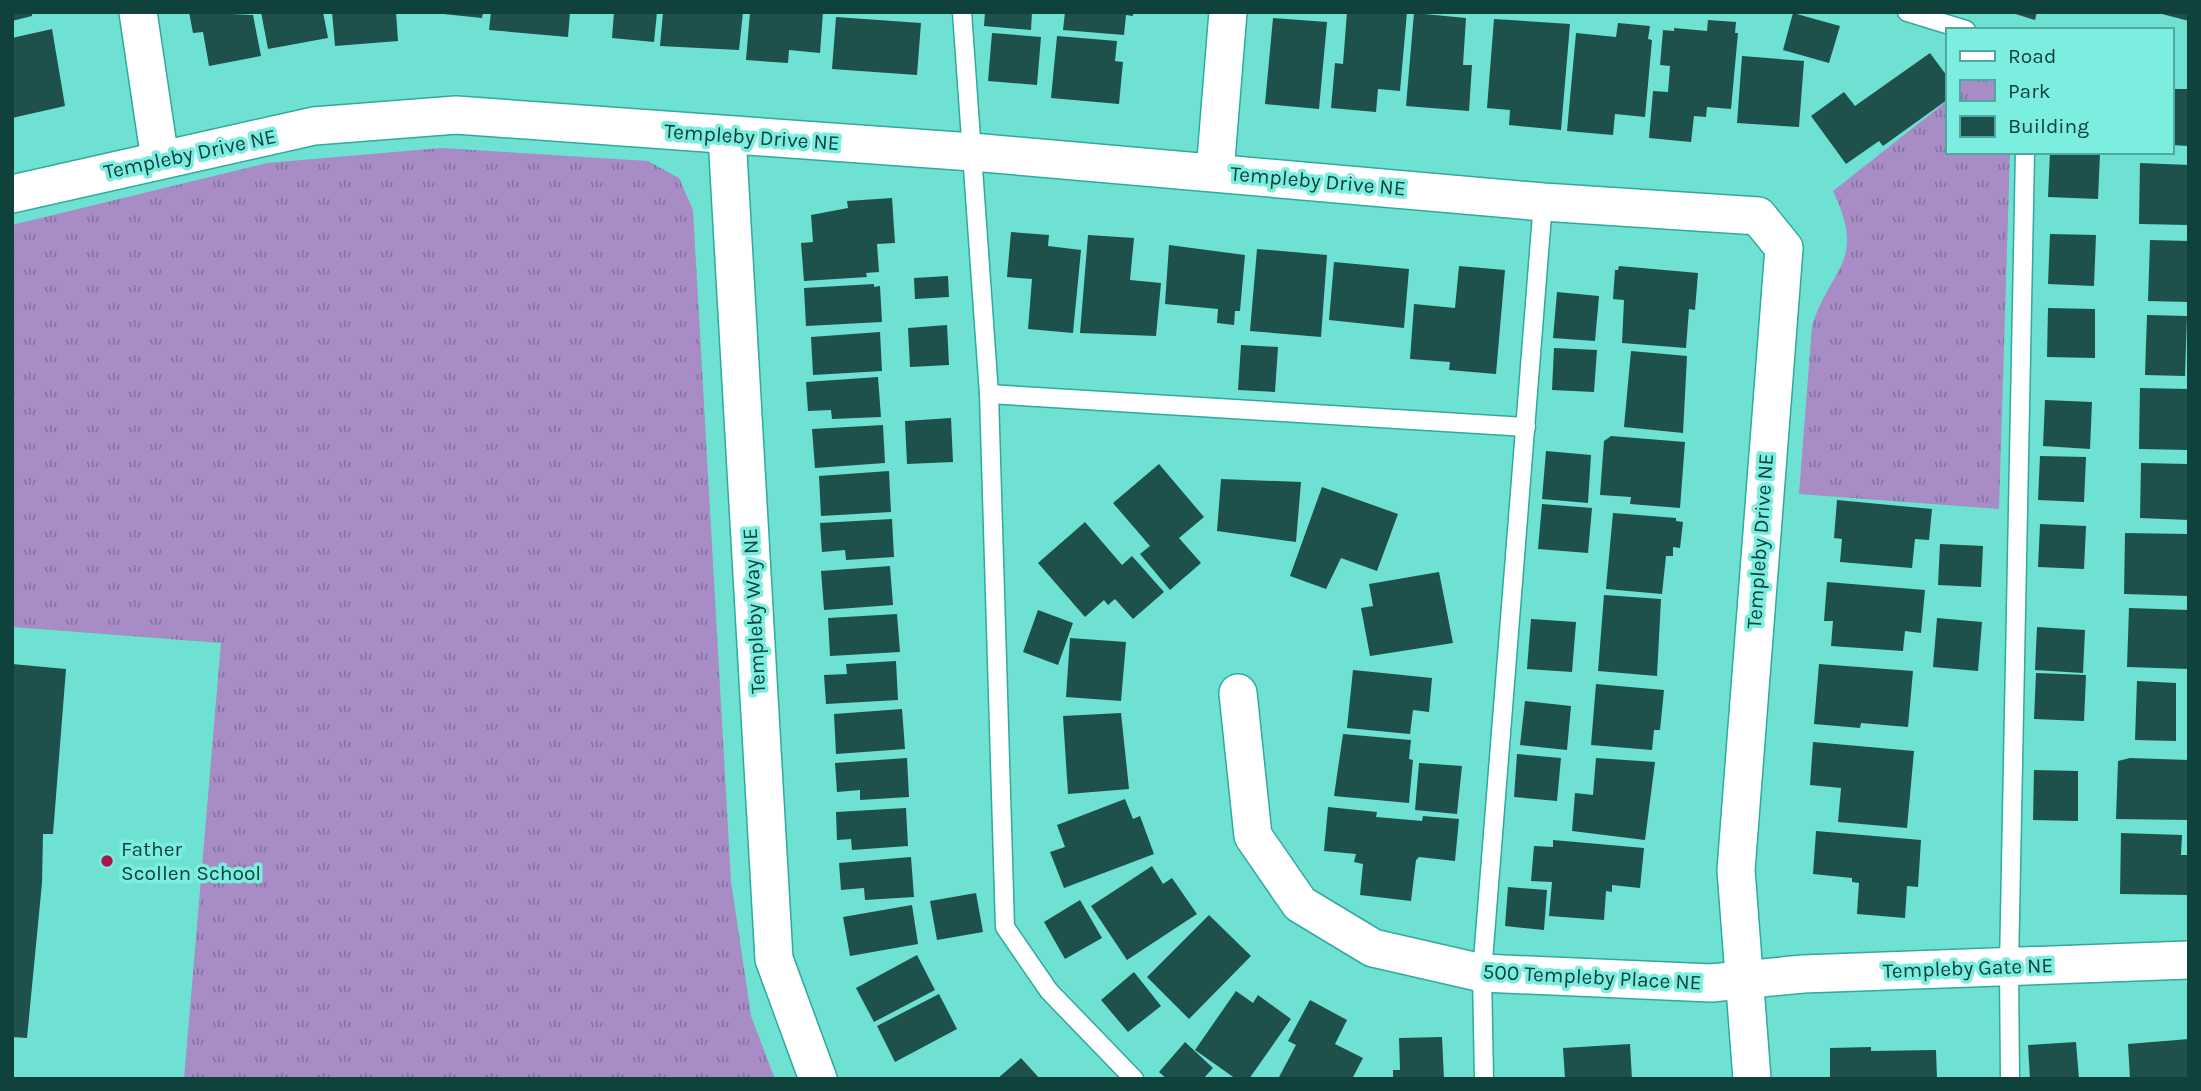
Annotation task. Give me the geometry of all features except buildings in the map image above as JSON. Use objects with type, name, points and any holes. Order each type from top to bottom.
[{"type":"street","points":[[138,12],[160,160]]},
{"type":"street","points":[[1216,172],[1228,12]]},
{"type":"street","name":"Templeby Drive NE","points":[[12,194],[314,127],[456,115],[972,152],[1543,202],[1758,216],[1784,248],[1736,870],[1747,981],[1752,1079]]},
{"type":"street","name":"Templeby Way NE","points":[[727,135],[774,959],[818,1079]]},
{"type":"street","name":"500 Templeby Place NE","points":[[1238,693],[1253,836],[1300,904],[1373,948],[1482,973],[1747,981]]},
{"type":"street","name":"Templeby Gate NE","points":[[1747,981],[1803,974],[2189,960]]},
{"type":"lane","points":[[962,12],[989,394],[1005,927],[1049,991],[1133,1079]]},
{"type":"lane","points":[[1907,12],[1959,28]]},
{"type":"lane","points":[[2010,1079],[2009,967],[2025,154]]},
{"type":"lane","points":[[1484,1079],[1482,973],[1543,202]]},
{"type":"lane","points":[[989,394],[1526,427]]},
{"type":"green space","points":[[1946,102],[1946,154],[2010,154],[1999,509],[1799,494],[1812,326],[1846,249],[1847,234],[1843,215],[1833,191]]},
{"type":"green space","points":[[441,148],[648,161],[679,178],[693,210],[731,881],[751,1016],[775,1079],[184,1079],[221,643],[12,627],[12,225],[267,163]]},
{"type":"place","name":"Father Scollen School","points":[[107,861]]}]
